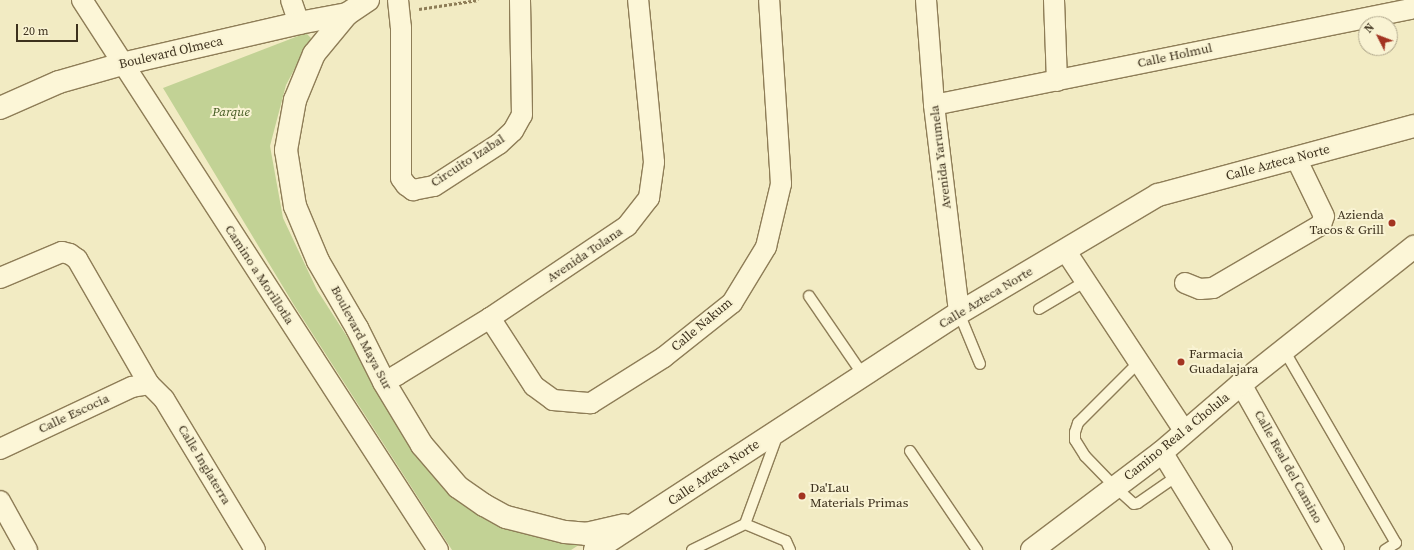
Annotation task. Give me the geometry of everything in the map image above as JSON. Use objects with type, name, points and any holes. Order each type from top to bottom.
[{"type":"main road","name":"Boulevard Maya Sur","points":[[368,0],[347,14],[314,54],[295,100],[286,150],[295,206],[318,261],[357,328],[384,382],[422,445],[458,487],[493,511],[517,520],[565,532],[586,534],[617,527],[648,517]]},
{"type":"main road","name":"Boulevard Olmeca","points":[[0,108],[59,82],[122,64],[299,23],[347,14]]},
{"type":"main road","name":"Calle Azteca Norte","points":[[596,550],[648,517],[780,428],[960,313],[1158,195],[1414,126]]},
{"type":"main road","name":"Camino Real a Cholula","points":[[1032,550],[1162,452],[1241,384],[1414,247]]},
{"type":"street","name":"Camino a Morillotla","points":[[82,0],[438,550]]},
{"type":"street","points":[[291,0],[299,23]]},
{"type":"street","name":"Circuito Izabal","points":[[399,6],[401,178],[406,185],[413,190],[434,186],[499,144],[513,131],[522,115],[520,0]]},
{"type":"street","name":"Avenida Tolana","points":[[384,382],[490,318],[627,226],[649,198],[654,162],[638,0]]},
{"type":"street","name":"Calle Nakum","points":[[490,318],[534,386],[553,400],[591,403],[664,357],[732,304],[766,248],[781,184],[769,0]]},
{"type":"street","name":"Avenida Yarumela","points":[[926,0],[934,105],[960,313]]},
{"type":"street","points":[[1054,0],[1056,81]]},
{"type":"street","name":"Calle Holmul","points":[[934,105],[1410,9],[1414,5]]},
{"type":"street","points":[[1186,283],[1200,289],[1213,288],[1321,225],[1324,216],[1296,158]]},
{"type":"street","points":[[1065,250],[1185,432]]},
{"type":"street","name":"Calle Inglaterra","points":[[0,278],[62,252],[70,254],[77,259],[149,384],[164,398],[255,550]]},
{"type":"street","name":"Calle Escocia","points":[[0,449],[132,387],[149,384]]},
{"type":"street","name":"Calle Real del Camino","points":[[1241,384],[1334,550]]},
{"type":"street","points":[[1162,452],[1222,550]]},
{"type":"street","points":[[0,501],[27,550]]},
{"type":"lane","points":[[1039,309],[1086,281]]},
{"type":"lane","points":[[809,296],[863,375]]},
{"type":"lane","points":[[960,313],[980,364]]},
{"type":"lane","points":[[1284,350],[1396,543],[1385,550]]},
{"type":"lane","points":[[1139,362],[1078,423],[1075,432],[1075,440],[1085,456],[1115,488],[1134,504],[1138,503],[1177,476]]},
{"type":"lane","points":[[692,550],[745,524],[780,428]]},
{"type":"lane","points":[[910,451],[977,550]]},
{"type":"lane","points":[[745,524],[786,541],[790,550]]},
{"type":"path","points":[[399,6],[478,0]]},
{"type":"green space","name":"Parque","points":[[306,33],[311,38],[286,85],[270,146],[283,218],[317,290],[361,358],[457,496],[585,541],[571,550],[452,550],[294,305],[163,88]]},
{"type":"place","name":"Azienda Tacos & Grill","points":[[1392,223]]},
{"type":"place","name":"Farmacia Guadalajara","points":[[1181,362]]},
{"type":"place","name":"Da'Lau Materials Primas","points":[[802,496]]}]
